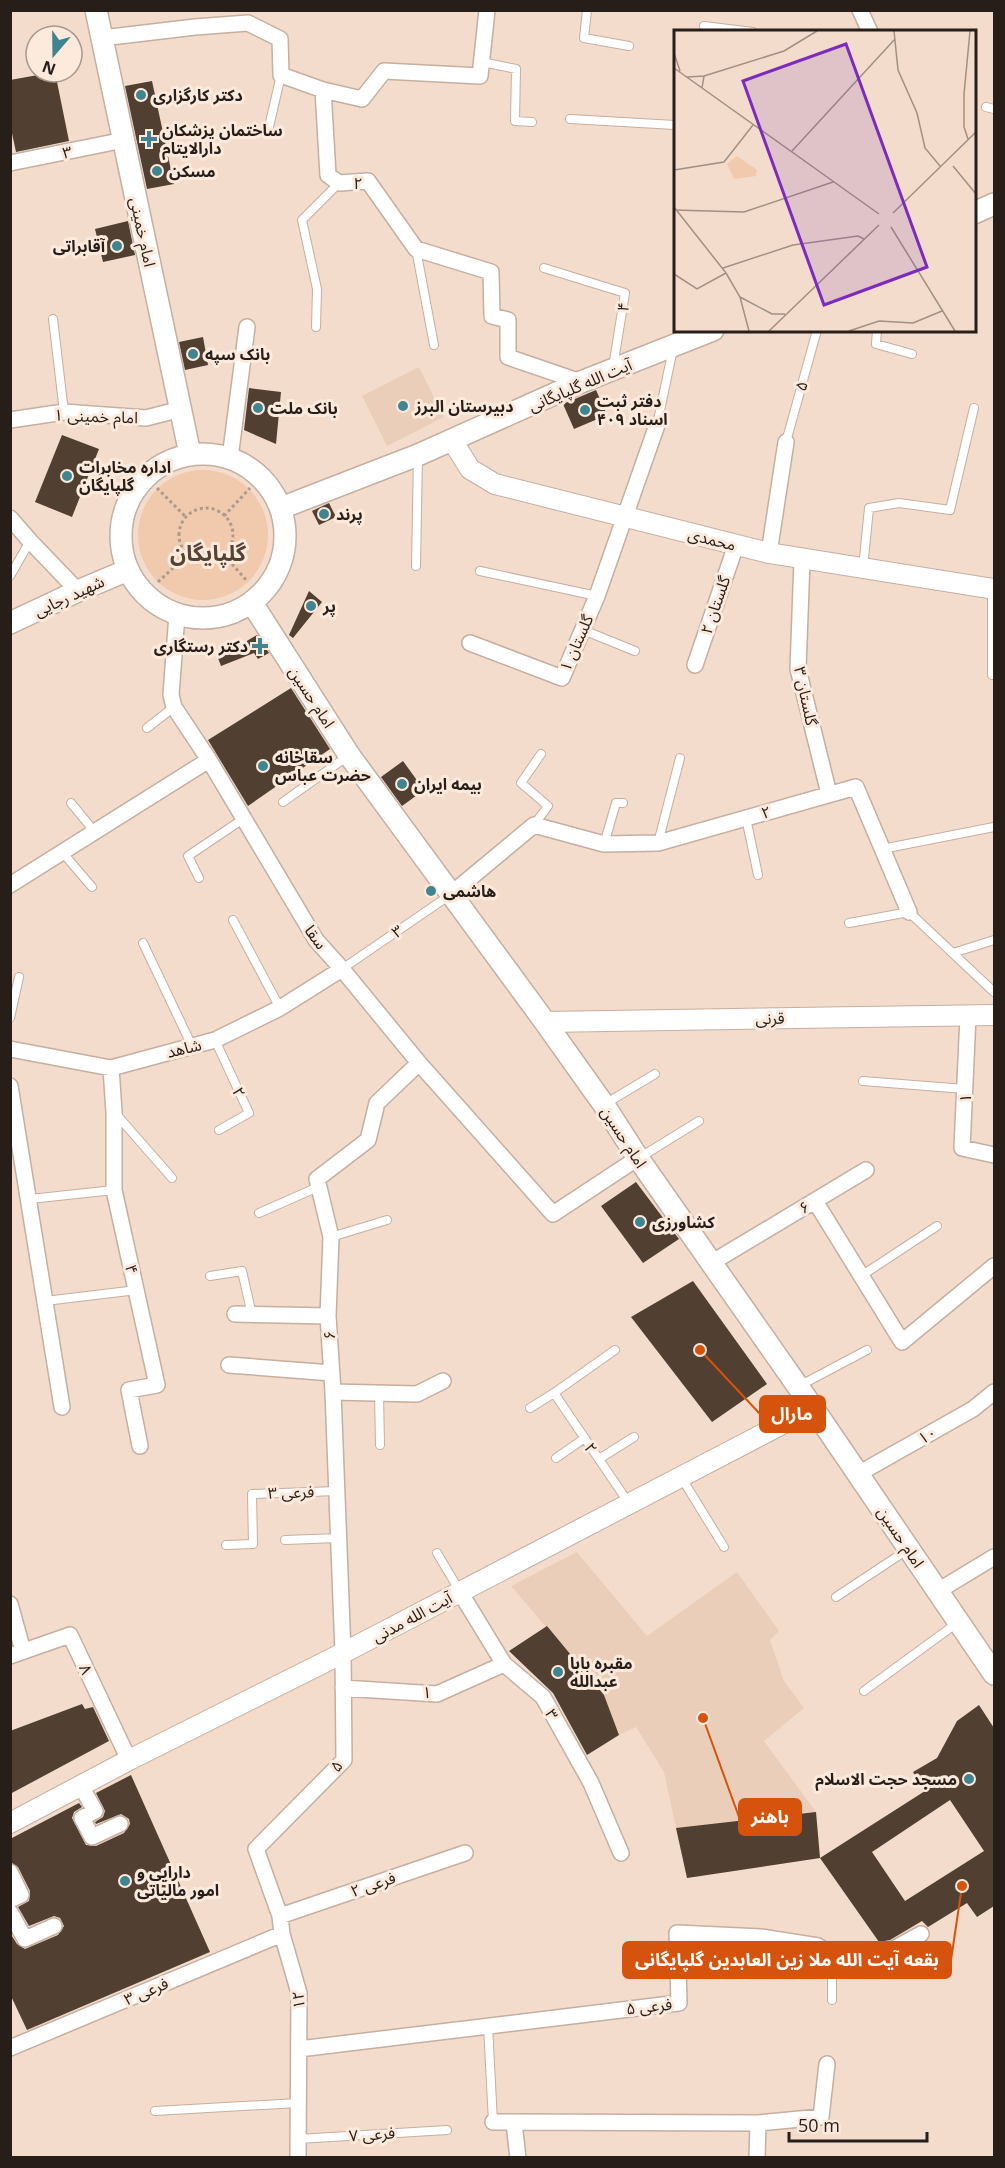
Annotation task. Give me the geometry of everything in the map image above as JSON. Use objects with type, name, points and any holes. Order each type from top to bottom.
[{"type":"main road","name":"امام خمینی","points":[[96,10],[124,140],[139,237],[190,454]]},
{"type":"main road","points":[[975,213],[994,204]]},
{"type":"main road","name":"آیت الله گلپایگانی","points":[[281,508],[418,455],[581,382],[708,332]]},
{"type":"main road","points":[[190,454],[210,454],[230,458],[252,470],[269,487],[281,508],[285,529],[284,550],[278,570],[267,588],[250,592],[235,612],[216,617],[196,618],[177,614],[157,604],[140,589],[128,570],[122,553],[120,534],[122,516],[132,494],[147,475],[167,462],[190,454]]},
{"type":"main road","name":"شهید رجایی","points":[[10,623],[128,570]]},
{"type":"main road","name":"امام حسین","points":[[250,592],[323,723],[349,755],[604,1105],[638,1158],[813,1408],[994,1674]]},
{"type":"street","points":[[102,38],[195,27],[250,17],[280,39],[281,75],[323,90],[362,99],[384,71],[480,76],[487,10]]},
{"type":"street","points":[[860,10],[869,30]]},
{"type":"street","name":"۲","points":[[323,90],[328,175],[339,183],[368,181],[416,249]]},
{"type":"street","name":"۳","points":[[10,163],[124,140]]},
{"type":"street","points":[[416,249],[491,272],[492,316],[508,320],[508,357],[581,382]]},
{"type":"street","points":[[230,458],[247,327]]},
{"type":"street","name":"امام خمینی ۱","points":[[10,420],[64,412],[146,418],[180,409]]},
{"type":"street","name":"گلستان ۱","points":[[470,643],[562,678],[597,596],[657,424]]},
{"type":"street","name":"محمدی","points":[[452,440],[470,469],[495,484],[802,560],[993,589]]},
{"type":"street","points":[[769,553],[786,442]]},
{"type":"street","points":[[10,518],[78,591]]},
{"type":"street","name":"گلستان ۲","points":[[695,665],[736,545]]},
{"type":"street","name":"گلستان ۳","points":[[802,560],[798,669],[829,794]]},
{"type":"street","points":[[174,708],[171,695],[177,614]]},
{"type":"street","name":"سقا","points":[[174,708],[209,760],[316,940],[419,1063],[553,1214],[638,1158]]},
{"type":"street","points":[[10,885],[209,760]]},
{"type":"street","name":"۲","points":[[534,825],[604,844],[658,843],[856,787],[909,912]]},
{"type":"street","points":[[451,894],[534,825]]},
{"type":"street","name":"شاهد","points":[[10,1049],[111,1068],[215,1040],[280,1008],[342,969]]},
{"type":"street","name":"قرنی","points":[[545,1022],[994,1015]]},
{"type":"street","name":"۱","points":[[968,1016],[962,1148],[994,1155]]},
{"type":"street","points":[[318,1187],[317,1179],[368,1140],[377,1103],[419,1063]]},
{"type":"street","name":"۴","points":[[111,1068],[114,1112],[114,1190],[157,1385],[129,1390],[140,1446]]},
{"type":"street","points":[[10,1086],[17,1161],[30,1199],[62,1407]]},
{"type":"street","name":"۶","points":[[711,1263],[866,1170]]},
{"type":"street","name":"۶","points":[[318,1187],[331,1238],[328,1316],[343,1653]]},
{"type":"street","points":[[815,1201],[902,1342],[994,1266]]},
{"type":"street","points":[[235,1314],[328,1316]]},
{"type":"street","points":[[229,1365],[332,1373]]},
{"type":"street","points":[[333,1392],[417,1394],[443,1381]]},
{"type":"street","name":"۱۰","points":[[858,1474],[973,1409],[994,1392]]},
{"type":"street","name":"آیت الله مدنی","points":[[10,1823],[129,1760],[343,1653],[813,1408]]},
{"type":"street","points":[[938,1591],[994,1557]]},
{"type":"street","name":"۳","points":[[460,1592],[504,1664],[543,1697],[591,1783],[621,1852]]},
{"type":"street","points":[[10,1604],[17,1653]]},
{"type":"street","name":"۸","points":[[17,1653],[70,1635],[129,1760]]},
{"type":"street","name":"۵","points":[[256,1849],[344,1760],[343,1653]]},
{"type":"street","name":"۱","points":[[343,1688],[437,1694],[504,1664]]},
{"type":"street","points":[[81,1786],[95,1811],[82,1818],[92,1837],[120,1824]]},
{"type":"street","name":"۱۲","points":[[256,1849],[280,1916],[282,1934],[300,1993],[298,2157]]},
{"type":"street","name":"فرعی ۲","points":[[280,1916],[465,1853]]},
{"type":"street","points":[[10,1872],[21,1895],[10,1900]]},
{"type":"street","points":[[10,1912],[25,1939],[54,1926]]},
{"type":"street","name":"فرعی ۵","points":[[299,2049],[679,2003],[677,1933],[761,1938],[818,1946],[832,1955],[888,1952],[921,1934]]},
{"type":"street","name":"فرعی ۳","points":[[10,2048],[282,1934]]},
{"type":"street","points":[[493,2122],[758,2123],[821,2117],[827,2064]]},
{"type":"street","points":[[514,2123],[518,2157]]},
{"type":"street","points":[[757,2157],[758,2123]]},
{"type":"lane","points":[[587,10],[584,38],[629,46]]},
{"type":"lane","points":[[704,26],[737,30]]},
{"type":"lane","points":[[482,62],[516,69],[515,120],[532,122]]},
{"type":"lane","points":[[268,131],[281,75]]},
{"type":"lane","points":[[570,119],[674,125]]},
{"type":"lane","points":[[316,327],[317,289],[302,219],[339,183]]},
{"type":"lane","points":[[416,249],[434,345]]},
{"type":"lane","name":"۴","points":[[544,268],[626,293],[612,370]]},
{"type":"lane","points":[[53,319],[64,412]]},
{"type":"lane","name":"۵","points":[[786,442],[816,332]]},
{"type":"lane","points":[[877,332],[876,344],[912,354]]},
{"type":"lane","points":[[657,424],[673,347]]},
{"type":"lane","points":[[863,568],[868,508],[899,503],[950,510],[974,408]]},
{"type":"lane","points":[[416,566],[418,455]]},
{"type":"lane","points":[[10,576],[30,541]]},
{"type":"lane","points":[[480,571],[597,596]]},
{"type":"lane","points":[[992,675],[993,589]]},
{"type":"lane","points":[[583,630],[635,651]]},
{"type":"lane","points":[[147,728],[174,708]]},
{"type":"lane","points":[[534,825],[548,806],[521,783],[541,754]]},
{"type":"lane","points":[[283,802],[349,755]]},
{"type":"lane","points":[[658,843],[680,758]]},
{"type":"lane","points":[[72,803],[94,831]]},
{"type":"lane","points":[[604,844],[615,804],[622,803]]},
{"type":"lane","points":[[746,818],[759,875]]},
{"type":"lane","points":[[199,878],[188,856],[243,819]]},
{"type":"lane","points":[[882,849],[994,827]]},
{"type":"lane","points":[[62,852],[92,887]]},
{"type":"lane","name":"۳","points":[[342,969],[451,894]]},
{"type":"lane","points":[[849,923],[909,912]]},
{"type":"lane","name":"۲","points":[[909,912],[994,992]]},
{"type":"lane","points":[[233,920],[280,1008]]},
{"type":"lane","points":[[953,953],[994,940]]},
{"type":"lane","points":[[142,943],[192,1046]]},
{"type":"lane","points":[[10,1018],[19,977]]},
{"type":"lane","name":"۲","points":[[215,1040],[249,1113],[219,1130]]},
{"type":"lane","points":[[604,1105],[655,1074]]},
{"type":"lane","points":[[863,1081],[965,1089]]},
{"type":"lane","points":[[114,1112],[172,1178]]},
{"type":"lane","points":[[638,1158],[699,1122]]},
{"type":"lane","points":[[259,1213],[318,1187]]},
{"type":"lane","points":[[30,1199],[114,1190]]},
{"type":"lane","points":[[331,1238],[387,1220]]},
{"type":"lane","points":[[861,1276],[937,1226]]},
{"type":"lane","points":[[210,1276],[242,1271],[252,1315]]},
{"type":"lane","points":[[45,1301],[137,1290]]},
{"type":"lane","points":[[530,1408],[615,1350]]},
{"type":"lane","points":[[798,1387],[867,1350]]},
{"type":"lane","name":"۲","points":[[554,1393],[629,1503]]},
{"type":"lane","points":[[379,1394],[380,1445]]},
{"type":"lane","points":[[599,1459],[634,1437]]},
{"type":"lane","points":[[556,1458],[585,1438]]},
{"type":"lane","points":[[681,1477],[724,1547]]},
{"type":"lane","name":"فرعی ۳","points":[[225,1545],[253,1544],[252,1494],[337,1491]]},
{"type":"lane","points":[[285,1540],[339,1538]]},
{"type":"lane","points":[[836,1597],[909,1549]]},
{"type":"lane","points":[[437,1553],[460,1592]]},
{"type":"lane","points":[[864,1691],[959,1622]]},
{"type":"lane","points":[[832,1955],[832,2000]]},
{"type":"lane","points":[[488,2026],[493,2122]]},
{"type":"lane","points":[[155,2111],[298,2103]]},
{"type":"lane","name":"فرعی ۷","points":[[298,2139],[447,2130]]},
{"type":"path","points":[[157,488],[186,517]]},
{"type":"path","points":[[224,516],[250,489]]},
{"type":"path","points":[[201,509],[217,511],[224,516],[230,523],[232,540],[224,555],[210,562],[202,562],[188,555],[179,540],[181,524],[186,517],[201,509]]},
{"type":"path","points":[[158,582],[188,555]]},
{"type":"path","points":[[224,555],[250,592]]},
{"type":"shaded area","name":"دبیرستان البرز","points":[[419,367],[444,417],[387,446],[362,396]]},
{"type":"shaded area","points":[[203,470],[228,475],[249,489],[263,510],[268,535],[263,560],[249,581],[228,595],[203,600],[178,595],[157,581],[143,560],[138,535],[143,510],[157,489],[178,475]]},
{"type":"shaded area","points":[[577,1552],[647,1636],[737,1572],[779,1631],[770,1640],[784,1681],[804,1708],[764,1741],[816,1812],[820,1858],[687,1878],[664,1772],[636,1727],[619,1735],[604,1695],[511,1586]]},
{"type":"building","points":[[24,78],[24,84],[57,84],[69,141],[16,152],[10,124],[10,80]]},
{"type":"building","points":[[152,81],[174,184],[147,189],[125,86]]},
{"type":"building","name":"آقابراتی","points":[[128,221],[135,255],[103,262],[95,229]]},
{"type":"building","name":"بانک سپه","points":[[203,337],[208,365],[185,370],[179,342]]},
{"type":"building","name":"بانک ملت","points":[[249,388],[281,392],[276,444],[244,430]]},
{"type":"building","name":"دفتر ثبت اسناد ۴۰۹","points":[[596,390],[607,415],[574,429],[563,404]]},
{"type":"building","name":"اداره مخابرات گلپایگان","points":[[62,435],[99,449],[72,517],[35,502]]},
{"type":"building","name":"پرند","points":[[329,503],[336,517],[319,525],[312,511]]},
{"type":"building","points":[[309,591],[322,602],[293,638],[289,635]]},
{"type":"building","points":[[257,635],[269,653],[258,659],[254,653],[221,666],[218,658]]},
{"type":"building","name":"سقاخانه حضرت عباس","points":[[291,688],[330,749],[248,806],[208,740]]},
{"type":"building","name":"بیمه ایران","points":[[403,761],[424,790],[402,806],[381,777]]},
{"type":"building","name":"کشاورزی","points":[[636,1182],[679,1239],[643,1263],[601,1206]]},
{"type":"building","points":[[693,1281],[767,1384],[712,1422],[631,1317]]},
{"type":"building","name":"مقبره بابا عبدالله","points":[[547,1626],[604,1695],[619,1735],[587,1755],[553,1693],[509,1651]]},
{"type":"building","points":[[82,1704],[85,1709],[93,1707],[109,1741],[10,1794],[10,1731]]},
{"type":"building","points":[[979,1705],[994,1728],[994,1906],[977,1917],[967,1903],[928,1927],[922,1921],[890,1940],[879,1942],[820,1858],[925,1791],[913,1772],[937,1758],[957,1721]],"holes":[[[950,1800],[984,1851],[905,1901],[872,1852]]]},
{"type":"building","points":[[131,1775],[210,1952],[27,2030],[10,1994],[10,1933],[17,1944],[25,1949],[58,1935],[64,1926],[60,1918],[54,1916],[29,1926],[18,1907],[29,1901],[30,1891],[18,1867],[10,1862],[10,1839],[79,1803],[82,1807],[74,1812],[72,1818],[86,1845],[96,1846],[124,1833],[130,1824],[129,1819],[121,1814],[96,1824],[95,1822],[103,1817],[105,1811],[96,1793]]},
{"type":"building","points":[[816,1812],[820,1858],[687,1878],[676,1828]]},
{"type":"place","name":"دکتر کارگزاری","points":[[141,95]]},
{"type":"place","name":"ساختمان پزشکان دارالایتام","points":[[149,139]]},
{"type":"place","name":"مسکن","points":[[157,171]]},
{"type":"place","name":"آقابراتی","points":[[117,246]]},
{"type":"place","name":"بانک سپه","points":[[193,354]]},
{"type":"place","name":"دبیرستان البرز","points":[[403,406]]},
{"type":"place","name":"بانک ملت","points":[[258,408]]},
{"type":"place","name":"دفتر ثبت اسناد ۴۰۹","points":[[585,410]]},
{"type":"place","name":"اداره مخابرات گلپایگان","points":[[67,476]]},
{"type":"place","name":"پرند","points":[[324,514]]},
{"type":"place","name":"پر","points":[[311,606]]},
{"type":"place","name":"دکتر رستگاری","points":[[260,646]]},
{"type":"place","name":"سقاخانه حضرت عباس","points":[[263,766]]},
{"type":"place","name":"بیمه ایران","points":[[402,784]]},
{"type":"place","name":"هاشمی","points":[[431,891]]},
{"type":"place","name":"کشاورزی","points":[[640,1222]]},
{"type":"place","name":"مارال","points":[[700,1350]]},
{"type":"place","name":"مقبره بابا عبدالله","points":[[558,1672]]},
{"type":"place","name":"باهنر","points":[[703,1718]]},
{"type":"place","name":"مسجد حجت الاسلام","points":[[969,1779]]},
{"type":"place","name":"دارایی و امور مالیاتی","points":[[125,1881]]},
{"type":"place","name":"بقعه آیت الله ملا زین العابدین گلپایگانی","points":[[962,1886]]},
{"type":"district","name":"گلپایگان","points":[[208,552]]}]
